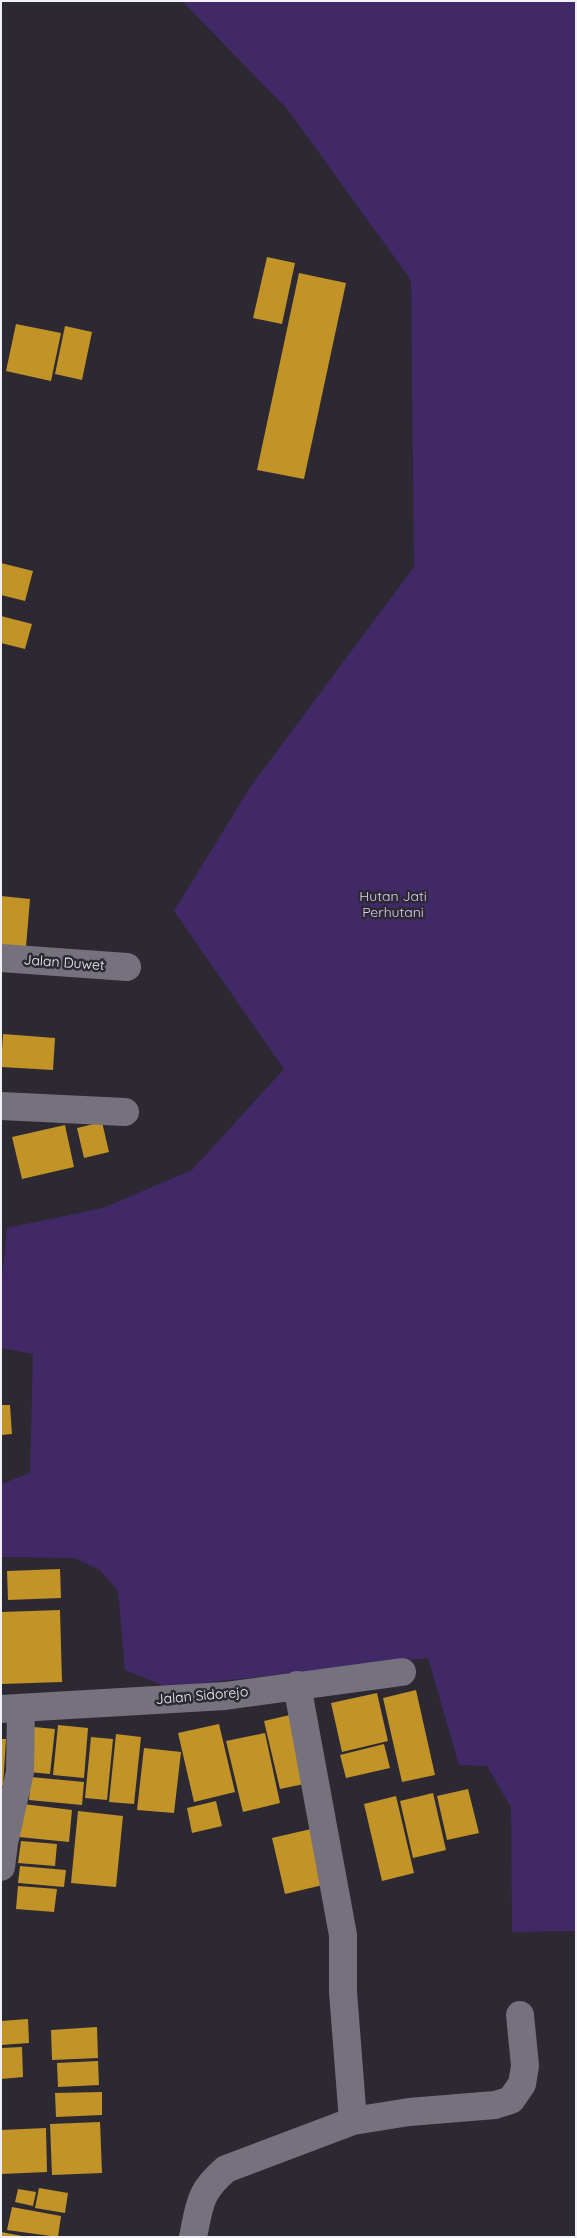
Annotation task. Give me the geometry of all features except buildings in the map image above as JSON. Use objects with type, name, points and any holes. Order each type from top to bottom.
[{"type":"street","name":"Jalan Duwet","points":[[1,958],[127,968]]},
{"type":"street","points":[[1,1106],[125,1112]]},
{"type":"street","name":"Jalan Sidorejo","points":[[11,1709],[225,1696],[402,1672]]},
{"type":"street","points":[[297,1685],[343,1935],[343,1992],[353,2121]]},
{"type":"street","points":[[1,1867],[4,1843],[20,1772],[11,1709]]},
{"type":"street","points":[[193,2237],[202,2195],[213,2180],[226,2169],[353,2121],[409,2112],[495,2105],[511,2100],[522,2084],[525,2066],[520,2016]]},
{"type":"green space","name":"Hutan Jati Perhutani","points":[[182,1],[576,1],[576,1931],[512,1932],[511,1807],[487,1766],[459,1765],[428,1658],[167,1687],[125,1670],[118,1591],[100,1570],[75,1558],[1,1557],[1,1484],[30,1473],[33,1354],[1,1348],[1,1290],[7,1228],[103,1208],[192,1170],[284,1069],[174,911],[251,786],[414,567],[411,280],[288,110]]}]
